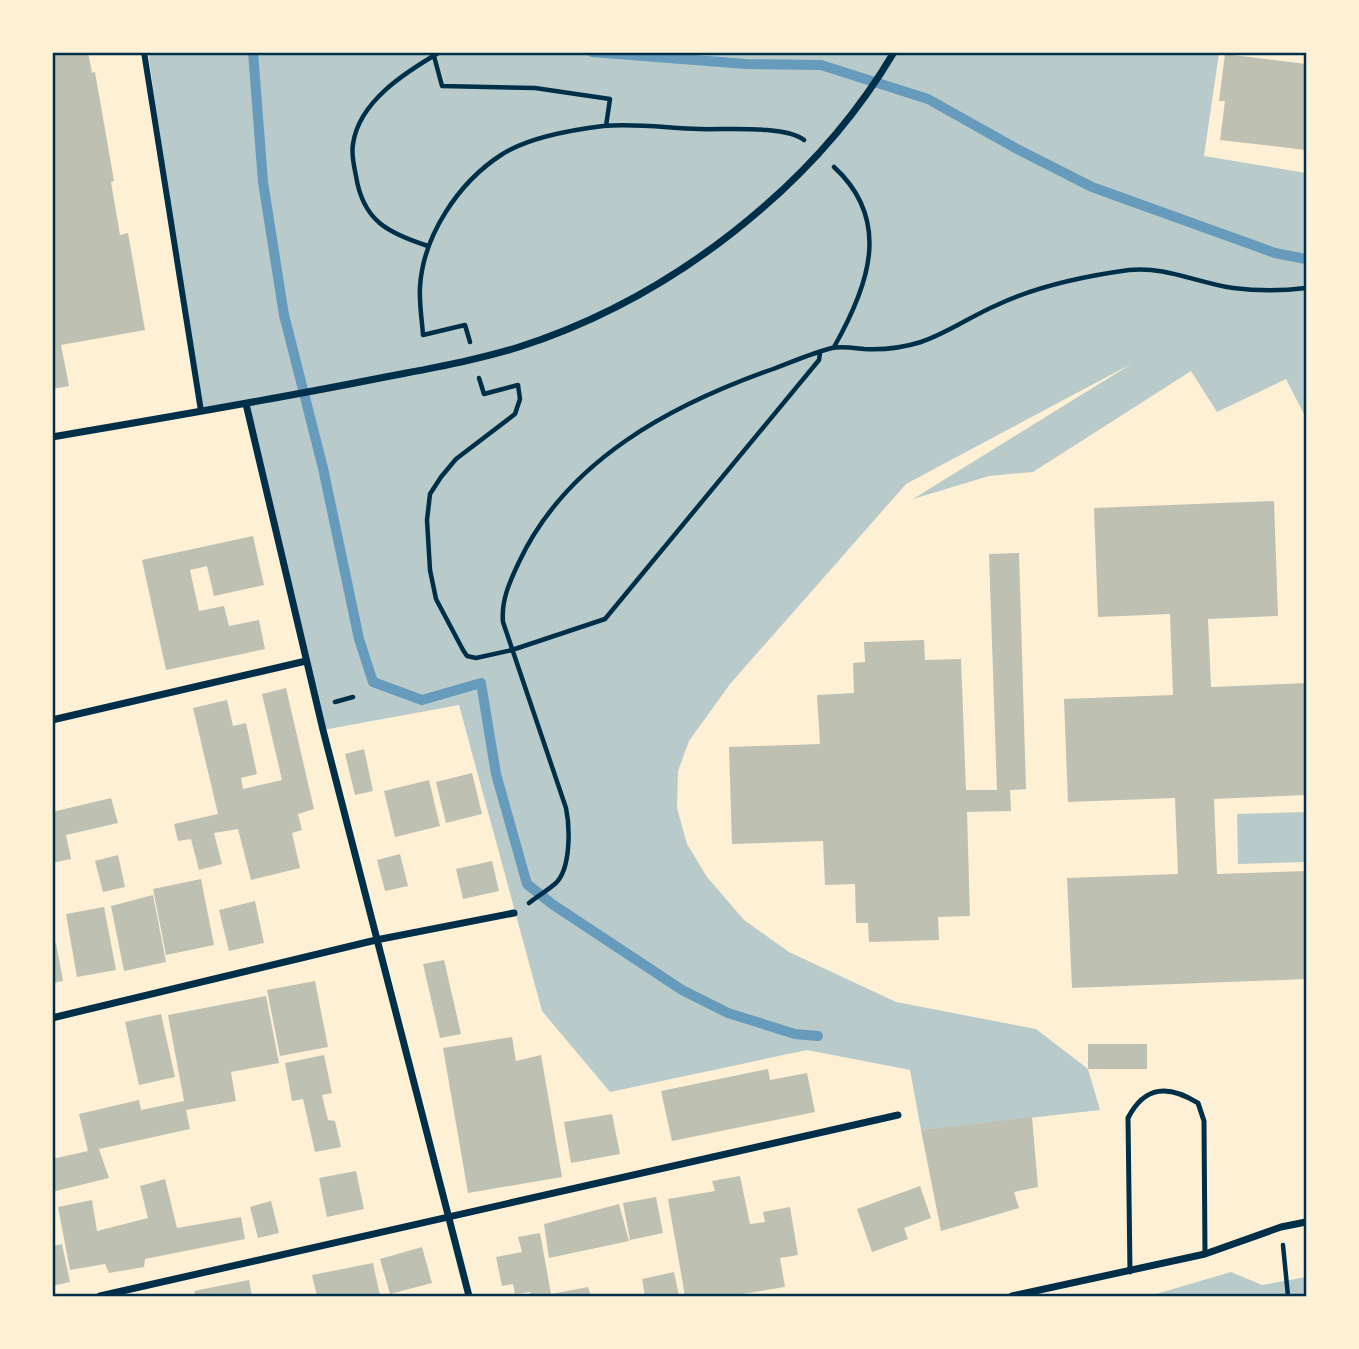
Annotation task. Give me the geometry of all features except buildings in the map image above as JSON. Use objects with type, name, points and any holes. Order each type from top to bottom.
[{"type":"street","points":[[144,52],[201,411]]},
{"type":"street","points":[[52,437],[247,404],[474,359],[553,335],[632,299],[705,254],[767,204],[848,120],[894,52]]},
{"type":"street","points":[[247,404],[306,661],[469,1297]]},
{"type":"street","points":[[52,720],[306,661]]},
{"type":"street","points":[[52,1018],[376,940],[514,914]]},
{"type":"street","points":[[100,1297],[898,1115]]},
{"type":"street","points":[[1012,1297],[1205,1254],[1282,1227],[1307,1222]]},
{"type":"lane","points":[[1130,1272],[1128,1118],[1135,1104],[1143,1096],[1157,1092],[1181,1093],[1198,1103],[1204,1121],[1205,1254]]},
{"type":"path","points":[[428,246],[397,236],[375,219],[359,196],[353,144],[361,121],[374,103],[403,75],[440,52]]},
{"type":"path","points":[[434,56],[442,86],[534,88],[610,99],[606,126]]},
{"type":"path","points":[[820,353],[819,360],[605,619],[512,650],[476,658],[467,656],[436,599],[430,570],[427,520],[430,494],[456,459],[514,414],[520,399],[518,385],[484,394],[465,325],[424,335],[420,288],[428,246],[467,183],[502,154],[545,136],[606,126],[768,131],[797,135],[850,181],[864,211],[869,237],[868,271],[861,295],[834,347]]},
{"type":"path","points":[[514,914],[558,881],[568,853],[569,825],[566,808],[503,622],[503,603],[522,555],[542,521],[576,481],[629,438],[687,403],[724,386],[834,347],[888,349],[906,346],[938,335],[995,305],[1039,289],[1129,271],[1172,272],[1232,288],[1307,288]]},
{"type":"path","points":[[1282,1227],[1288,1297]]},
{"type":"shaded area","points":[[148,53],[1219,53],[1204,156],[1306,173],[1306,418],[1286,379],[1217,412],[1191,371],[1033,472],[989,476],[913,499],[1133,363],[906,484],[730,684],[689,741],[678,771],[677,808],[687,844],[707,877],[744,920],[789,952],[896,1002],[1036,1029],[1088,1069],[1100,1110],[921,1130],[910,1070],[807,1050],[610,1092],[542,1011],[459,705],[323,730],[247,404],[201,411]]},
{"type":"shaded area","points":[[1306,812],[1306,862],[1238,864],[1237,814]]},
{"type":"shaded area","points":[[1231,1272],[1262,1285],[1306,1277],[1306,1296],[1149,1296]]},
{"type":"waterway","points":[[253,52],[263,182],[284,315],[323,468],[359,639],[373,682],[422,700],[481,683],[496,774],[527,884],[552,904],[682,990],[728,1013],[795,1034],[818,1036]]},
{"type":"waterway","points":[[592,52],[746,64],[821,65],[928,99],[1092,187],[1275,253],[1306,259]]}]
